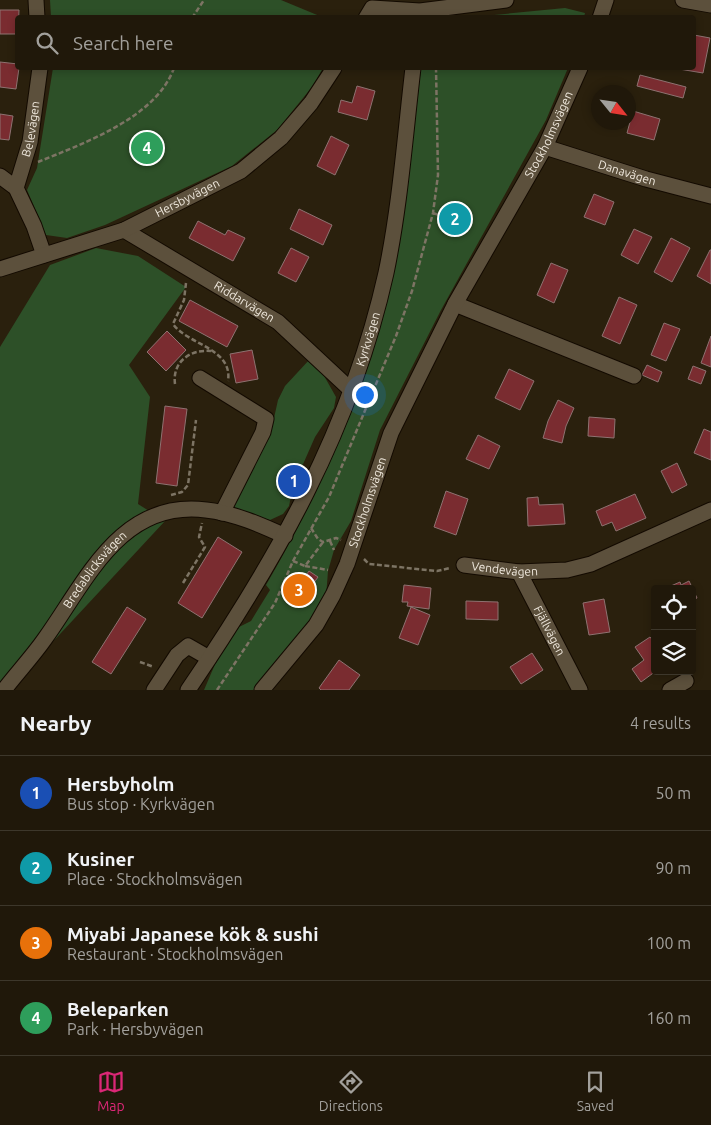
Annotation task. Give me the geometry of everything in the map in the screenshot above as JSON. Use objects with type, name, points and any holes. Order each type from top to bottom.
[{"type":"street","points":[[36,0],[38,15]]},
{"type":"street","points":[[367,9],[420,9],[506,0]]},
{"type":"street","points":[[601,15],[606,0]]},
{"type":"street","points":[[683,0],[711,4]]},
{"type":"street","name":"Belevägen","points":[[16,188],[30,142],[40,70]]},
{"type":"street","name":"Hersbyvägen","points":[[0,269],[124,230],[241,171],[281,138],[311,103],[333,70]]},
{"type":"street","name":"Kyrkvägen","points":[[188,690],[285,536],[352,391],[386,272],[413,70]]},
{"type":"street","name":"Stockholmsvägen","points":[[262,690],[316,625],[333,595],[354,543],[390,433],[455,304],[545,147],[579,70]]},
{"type":"street","name":"Danavägen","points":[[545,147],[646,179],[711,196]]},
{"type":"street","points":[[0,176],[16,188],[34,226],[44,255]]},
{"type":"street","name":"Riddarvägen","points":[[124,230],[278,322],[352,391]]},
{"type":"street","points":[[455,304],[634,376]]},
{"type":"street","points":[[200,378],[266,419],[263,432],[222,513]]},
{"type":"street","name":"Bredablicksvägen","points":[[4,690],[44,640],[106,551],[117,538],[150,517],[172,512],[204,510],[260,524],[285,536]]},
{"type":"street","name":"Vendevägen","points":[[464,565],[519,572],[567,570],[591,564],[711,510]]},
{"type":"street","name":"Fjällvägen","points":[[519,572],[580,690]]},
{"type":"street","points":[[154,690],[177,655],[188,646],[209,658]]},
{"type":"street","points":[[670,690],[686,681]]},
{"type":"path","points":[[194,15],[204,0]]},
{"type":"path","points":[[23,169],[124,122],[155,100],[170,80],[173,70]]},
{"type":"path","points":[[217,690],[274,603],[293,561],[328,497],[396,336],[426,244],[433,213],[438,175],[436,70]]},
{"type":"path","points":[[433,213],[447,218],[452,226],[457,226],[461,222],[457,213],[451,213],[447,218]]},
{"type":"path","points":[[188,268],[184,300],[173,324],[180,331],[212,351],[227,365],[229,374],[226,394]]},
{"type":"path","points":[[175,384],[176,370],[185,358],[198,350],[212,351]]},
{"type":"path","points":[[165,498],[182,492],[188,485],[196,420]]},
{"type":"path","points":[[183,583],[205,547],[199,537],[204,510]]},
{"type":"path","points":[[311,528],[318,539],[324,542],[336,538],[354,543]]},
{"type":"path","points":[[330,541],[334,550]]},
{"type":"path","points":[[305,566],[324,542]]},
{"type":"path","name":"Vendevägen","points":[[354,543],[362,546],[360,555],[369,564],[437,571],[464,565]]},
{"type":"path","points":[[293,561],[305,566],[328,570]]},
{"type":"green space","points":[[50,0],[281,0],[317,15],[51,15]]},
{"type":"green space","points":[[565,8],[585,13],[584,15],[493,15]]},
{"type":"green space","points":[[53,70],[322,70],[312,87],[277,130],[232,166],[105,225],[67,238],[46,235],[27,190],[37,168]]},
{"type":"green space","points":[[421,70],[567,70],[546,120],[441,310],[380,430],[351,521],[334,550],[328,571],[326,597],[314,620],[255,690],[204,690],[219,655],[239,627],[251,621],[270,590],[266,585],[303,517],[337,447],[377,338],[399,243]]},
{"type":"green space","points":[[96,248],[138,256],[186,287],[129,365],[150,397],[138,504],[165,521],[8,690],[0,690],[0,347],[50,265]]},
{"type":"green space","points":[[310,359],[323,374],[336,397],[334,408],[315,437],[293,487],[289,506],[283,514],[270,520],[234,511],[233,504],[270,436],[278,400],[285,386]]},
{"type":"building","points":[[0,10],[19,10],[19,15],[15,15],[15,34],[0,34]]},
{"type":"building","points":[[696,35],[710,38],[703,73],[685,70],[696,70]]},
{"type":"building","points":[[0,62],[15,64],[15,70],[19,70],[16,89],[0,87]]},
{"type":"building","points":[[640,75],[686,87],[683,98],[637,86]]},
{"type":"building","points":[[357,86],[375,91],[367,120],[338,112],[341,100],[352,103]]},
{"type":"building","points":[[636,112],[660,119],[654,140],[627,133],[628,130],[636,130]]},
{"type":"building","points":[[0,114],[13,116],[9,140],[0,139]]},
{"type":"building","points":[[331,136],[349,145],[335,175],[317,166]]},
{"type":"building","points":[[594,194],[614,202],[605,225],[584,217]]},
{"type":"building","points":[[299,209],[332,225],[323,245],[290,229]]},
{"type":"building","points":[[198,221],[225,235],[228,230],[245,238],[233,261],[189,238]]},
{"type":"building","points":[[634,229],[652,237],[638,264],[621,255]]},
{"type":"building","points":[[671,238],[690,248],[672,282],[654,272]]},
{"type":"building","points":[[291,248],[309,257],[296,282],[278,273]]},
{"type":"building","points":[[711,250],[711,284],[697,276]]},
{"type":"building","points":[[551,263],[568,270],[554,303],[537,295]]},
{"type":"building","points":[[619,297],[637,305],[620,344],[602,336]]},
{"type":"building","points":[[190,300],[238,326],[227,347],[179,321]]},
{"type":"building","points":[[664,323],[680,329],[666,361],[651,355]]},
{"type":"building","points":[[167,331],[186,350],[166,371],[147,352]]},
{"type":"building","points":[[711,336],[711,367],[701,363]]},
{"type":"building","points":[[252,350],[258,379],[236,383],[230,354]]},
{"type":"building","points":[[647,365],[662,372],[658,382],[642,375]]},
{"type":"building","points":[[693,366],[706,371],[701,384],[688,379]]},
{"type":"building","points":[[509,369],[534,381],[520,410],[495,398]]},
{"type":"building","points":[[558,400],[574,408],[566,426],[562,443],[543,438],[548,421]]},
{"type":"building","points":[[165,406],[187,409],[177,486],[156,483]]},
{"type":"building","points":[[589,417],[615,419],[614,438],[588,436]]},
{"type":"building","points":[[704,429],[711,432],[711,460],[694,453]]},
{"type":"building","points":[[478,435],[500,446],[489,469],[466,459]]},
{"type":"building","points":[[677,463],[687,485],[672,493],[661,471]]},
{"type":"building","points":[[446,491],[468,499],[456,535],[434,527]]},
{"type":"building","points":[[635,494],[646,518],[616,531],[612,522],[602,526],[596,511]]},
{"type":"building","points":[[538,497],[539,505],[563,504],[565,524],[528,526],[527,498]]},
{"type":"building","points":[[218,537],[242,552],[202,618],[178,603]]},
{"type":"building","points":[[309,571],[318,577],[299,604],[290,599]]},
{"type":"building","points":[[689,581],[691,585],[681,585]]},
{"type":"building","points":[[404,585],[431,588],[429,609],[407,606],[408,602],[402,602]]},
{"type":"building","points":[[604,599],[610,632],[589,635],[583,603]]},
{"type":"building","points":[[466,601],[498,602],[498,620],[466,619]]},
{"type":"building","points":[[127,607],[146,619],[111,674],[92,662]]},
{"type":"building","points":[[411,607],[430,615],[418,645],[399,638]]},
{"type":"building","points":[[650,637],[651,638],[651,675],[641,682],[632,669],[644,660],[635,647]]},
{"type":"building","points":[[532,653],[543,670],[521,684],[510,667]]},
{"type":"building","points":[[339,660],[360,675],[349,690],[321,690],[319,688]]},
{"type":"place","name":"Beleparken","points":[[147,148]]},
{"type":"place","name":"Kusiner","points":[[455,219]]},
{"type":"place","name":"Hersbyholm","points":[[294,481]]},
{"type":"place","name":"Miyabi Japanese kök & sushi","points":[[299,590]]}]
